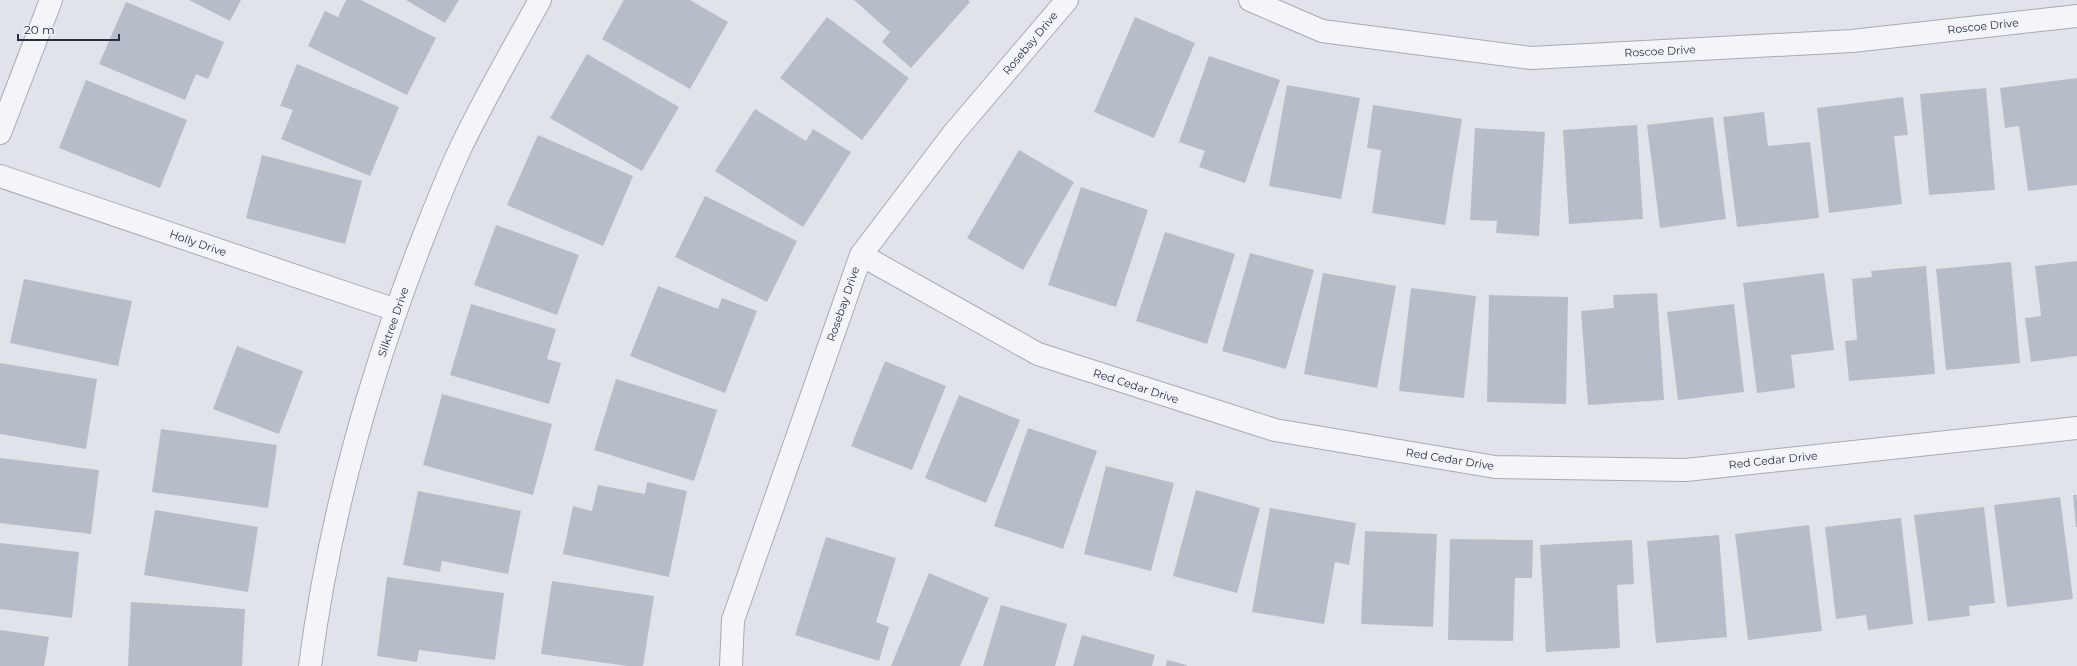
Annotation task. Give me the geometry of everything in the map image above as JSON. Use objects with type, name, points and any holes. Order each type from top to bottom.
[{"type":"street","points":[[0,133],[51,0]]},
{"type":"street","name":"Silktree Drive","points":[[310,666],[331,547],[358,431],[396,310],[460,148],[500,70],[540,0]]},
{"type":"street","name":"Rosebay Drive","points":[[731,666],[733,620],[861,255],[953,134],[1067,0]]},
{"type":"street","name":"Roscoe Drive","points":[[1250,0],[1322,31],[1530,58],[1852,41],[2077,16]]},
{"type":"street","name":"Holly Drive","points":[[0,176],[396,310]]},
{"type":"street","name":"Red Cedar Drive","points":[[861,255],[1038,354],[1275,430],[1495,467],[1686,470],[2077,428]]},
{"type":"building","points":[[189,0],[241,0],[230,21]]},
{"type":"building","points":[[346,0],[361,0],[436,38],[407,95],[308,46],[325,11],[338,17]]},
{"type":"building","points":[[406,0],[459,0],[445,23]]},
{"type":"building","points":[[624,0],[690,0],[728,22],[690,89],[602,39]]},
{"type":"building","points":[[854,0],[968,0],[970,2],[911,68],[882,42],[890,32]]},
{"type":"building","points":[[126,2],[224,42],[208,79],[196,74],[185,100],[99,64]]},
{"type":"building","points":[[827,17],[909,78],[862,140],[780,78]]},
{"type":"building","points":[[1135,17],[1195,43],[1154,138],[1094,112]]},
{"type":"building","points":[[587,54],[679,107],[642,171],[550,118]]},
{"type":"building","points":[[1209,56],[1280,80],[1245,183],[1199,167],[1205,151],[1179,142]]},
{"type":"building","points":[[297,64],[399,107],[370,176],[281,139],[293,110],[280,106]]},
{"type":"building","points":[[2077,78],[2077,185],[2028,191],[2019,126],[2005,128],[2000,88]]},
{"type":"building","points":[[86,80],[187,120],[160,188],[59,148]]},
{"type":"building","points":[[1287,85],[1360,98],[1341,199],[1269,186]]},
{"type":"building","points":[[1986,88],[1995,190],[1929,195],[1920,94]]},
{"type":"building","points":[[1903,97],[1908,135],[1894,136],[1902,204],[1829,213],[1817,108]]},
{"type":"building","points":[[1373,105],[1462,119],[1445,225],[1372,213],[1381,150],[1367,148]]},
{"type":"building","points":[[755,109],[806,141],[813,129],[851,152],[803,227],[715,171]]},
{"type":"building","points":[[1764,112],[1768,146],[1810,142],[1819,218],[1737,227],[1723,117]]},
{"type":"building","points":[[1713,117],[1726,219],[1660,228],[1647,125]]},
{"type":"building","points":[[1637,125],[1643,219],[1569,224],[1563,130]]},
{"type":"building","points":[[1475,128],[1545,132],[1539,236],[1496,233],[1497,221],[1470,220]]},
{"type":"building","points":[[538,135],[633,176],[603,246],[507,205]]},
{"type":"building","points":[[1019,150],[1074,182],[1023,270],[967,238]]},
{"type":"building","points":[[262,155],[362,181],[345,244],[246,218]]},
{"type":"building","points":[[1081,187],[1148,210],[1116,307],[1048,285]]},
{"type":"building","points":[[705,196],[797,241],[767,302],[675,257]]},
{"type":"building","points":[[496,225],[579,255],[557,315],[474,285]]},
{"type":"building","points":[[1165,232],[1235,254],[1207,344],[1136,321]]},
{"type":"building","points":[[1250,253],[1314,270],[1286,369],[1222,351]]},
{"type":"building","points":[[2077,261],[2077,356],[2031,362],[2025,318],[2041,316],[2035,266]]},
{"type":"building","points":[[2011,262],[2020,363],[1946,370],[1936,269]]},
{"type":"building","points":[[1926,266],[1935,374],[1849,381],[1845,341],[1857,340],[1852,279],[1872,277],[1871,271]]},
{"type":"building","points":[[1323,273],[1396,286],[1377,388],[1304,374]]},
{"type":"building","points":[[1824,273],[1834,350],[1791,355],[1795,388],[1757,393],[1743,283]]},
{"type":"building","points":[[24,279],[132,301],[118,366],[10,343]]},
{"type":"building","points":[[658,286],[718,309],[722,298],[757,311],[725,393],[630,356]]},
{"type":"building","points":[[1411,288],[1476,296],[1464,398],[1399,391]]},
{"type":"building","points":[[1657,293],[1664,400],[1588,405],[1581,311],[1614,308],[1613,295]]},
{"type":"building","points":[[1489,295],[1568,297],[1566,404],[1487,402]]},
{"type":"building","points":[[471,304],[556,329],[547,359],[561,363],[549,404],[450,375]]},
{"type":"building","points":[[1734,304],[1744,392],[1678,400],[1667,312]]},
{"type":"building","points":[[237,346],[303,371],[279,434],[213,409]]},
{"type":"building","points":[[885,361],[946,386],[912,470],[851,446]]},
{"type":"building","points":[[0,363],[97,379],[86,449],[0,434]]},
{"type":"building","points":[[616,379],[717,410],[694,481],[594,450]]},
{"type":"building","points":[[442,394],[552,424],[533,495],[423,465]]},
{"type":"building","points":[[959,395],[1020,420],[986,503],[925,478]]},
{"type":"building","points":[[1028,428],[1097,451],[1063,549],[994,526]]},
{"type":"building","points":[[161,429],[277,445],[268,508],[152,492]]},
{"type":"building","points":[[0,458],[99,470],[91,534],[0,523]]},
{"type":"building","points":[[1106,466],[1174,483],[1151,571],[1084,554]]},
{"type":"building","points":[[647,482],[687,491],[669,577],[563,554],[573,506],[592,511],[598,485],[645,494]]},
{"type":"building","points":[[1196,490],[1260,508],[1237,593],[1173,576]]},
{"type":"building","points":[[418,491],[521,511],[508,574],[442,561],[440,572],[403,565]]},
{"type":"building","points":[[2073,495],[2077,495],[2077,527],[2076,527]]},
{"type":"building","points":[[2060,497],[2073,599],[2007,607],[1994,505]]},
{"type":"building","points":[[1984,507],[1995,603],[1969,606],[1970,616],[1928,621],[1914,515]]},
{"type":"building","points":[[1270,508],[1356,523],[1349,565],[1335,562],[1324,624],[1252,612]]},
{"type":"building","points":[[155,510],[258,527],[248,592],[144,575]]},
{"type":"building","points":[[1901,518],[1913,624],[1868,630],[1866,615],[1836,619],[1825,527]]},
{"type":"building","points":[[1809,525],[1822,631],[1748,640],[1735,534]]},
{"type":"building","points":[[1365,531],[1437,534],[1433,627],[1361,624]]},
{"type":"building","points":[[1719,535],[1727,637],[1656,643],[1647,541]]},
{"type":"building","points":[[826,537],[896,558],[876,622],[889,627],[879,661],[795,635]]},
{"type":"building","points":[[1450,539],[1533,540],[1532,578],[1515,578],[1513,641],[1448,640]]},
{"type":"building","points":[[1632,540],[1634,584],[1617,585],[1620,648],[1546,652],[1540,545]]},
{"type":"building","points":[[0,543],[79,552],[72,618],[0,609]]},
{"type":"building","points":[[929,573],[989,598],[960,666],[891,666]]},
{"type":"building","points":[[387,577],[504,593],[495,660],[419,650],[417,662],[377,656]]},
{"type":"building","points":[[552,581],[654,596],[643,666],[627,666],[541,654]]},
{"type":"building","points":[[131,602],[245,609],[242,666],[128,666]]},
{"type":"building","points":[[1001,605],[1067,624],[1055,666],[983,666]]},
{"type":"building","points":[[0,630],[49,637],[44,666],[0,666]]},
{"type":"building","points":[[1082,635],[1155,655],[1152,666],[1073,666]]},
{"type":"building","points":[[1167,660],[1187,665],[1187,666],[1166,666]]}]
